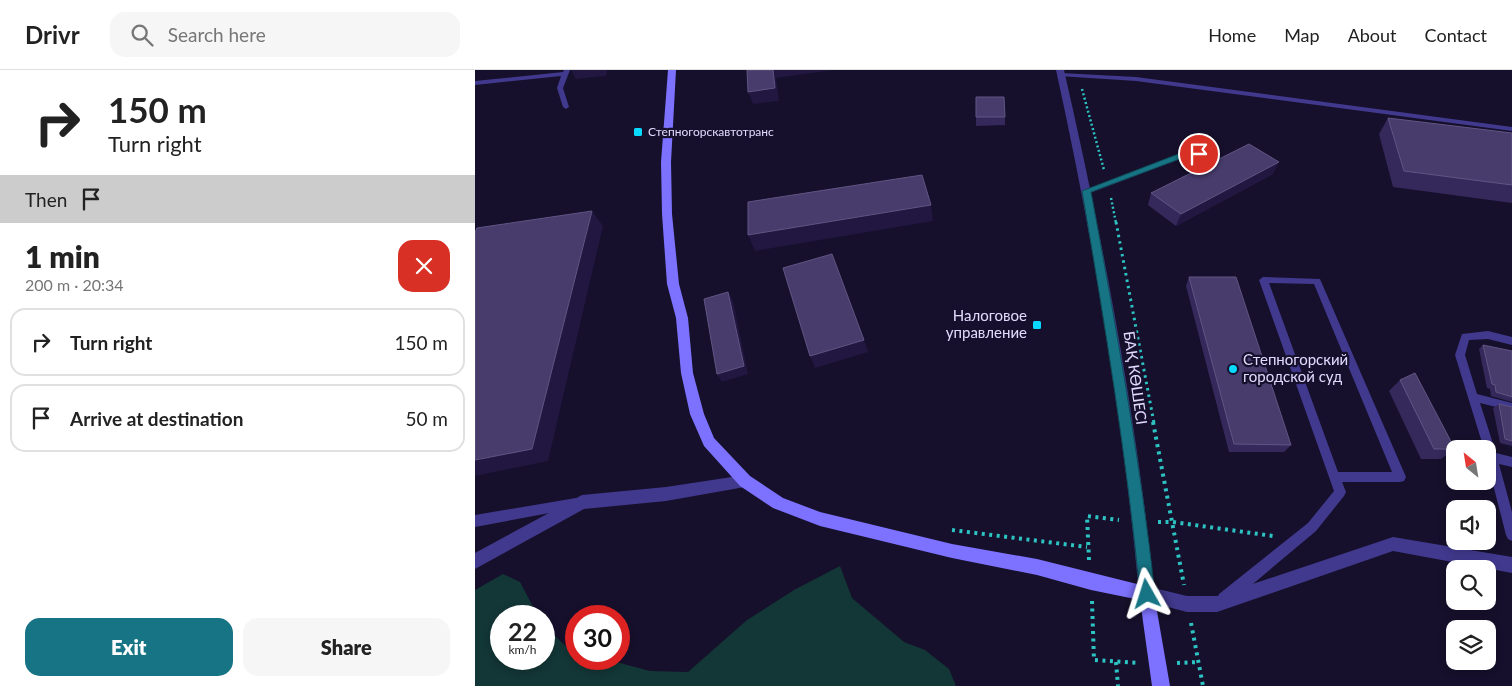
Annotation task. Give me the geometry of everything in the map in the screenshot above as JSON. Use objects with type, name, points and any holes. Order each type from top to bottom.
[{"type":"street","points":[[672,70],[666,162],[667,214],[673,284],[682,318],[687,373],[697,414],[709,442],[745,481],[778,503],[820,519],[952,551],[1037,567],[1091,582],[1187,604],[1217,604],[1393,544],[1512,565]]},
{"type":"street","name":"БАҚ КӨШЕСІ","points":[[1061,72],[1083,168],[1111,328],[1140,522],[1147,594]]},
{"type":"street","points":[[475,561],[582,502],[666,494],[745,481]]},
{"type":"street","points":[[1147,594],[1161,686]]},
{"type":"lane","points":[[475,83],[566,72],[560,88],[566,107]]},
{"type":"lane","points":[[1061,72],[1077,75],[1136,79],[1512,128]]},
{"type":"lane","points":[[1087,191],[1184,154],[1199,154],[1214,160]]},
{"type":"lane","points":[[1217,604],[1311,527],[1340,492],[1263,280],[1317,281],[1400,477],[1335,477]]},
{"type":"lane","points":[[1487,440],[1459,355],[1465,337],[1489,335],[1512,341]]},
{"type":"lane","points":[[1473,397],[1512,407]]},
{"type":"lane","points":[[1496,457],[1512,462]]},
{"type":"lane","points":[[1496,472],[1512,535]]},
{"type":"lane","points":[[475,521],[582,502]]},
{"type":"path","points":[[1077,75],[1109,183],[1203,686]]},
{"type":"path","points":[[1173,522],[1295,539]]},
{"type":"path","points":[[949,530],[1087,547]]},
{"type":"path","points":[[1116,662],[1118,686]]},
{"type":"green space","points":[[840,566],[852,598],[904,642],[925,650],[949,669],[956,686],[475,686],[475,590],[503,574],[520,582],[532,605],[490,605],[490,670],[555,670],[555,636],[565,645],[565,670],[630,670],[630,666],[650,671],[688,672],[747,620],[794,590]]},
{"type":"building","points":[[747,70],[773,70],[775,88],[748,92]]},
{"type":"building","points":[[976,97],[1004,97],[1005,117],[976,117]]},
{"type":"building","points":[[1388,118],[1512,133],[1512,185],[1404,171]]},
{"type":"building","points":[[1249,144],[1279,162],[1181,214],[1151,193]]},
{"type":"building","points":[[922,175],[931,205],[748,235],[748,202]]},
{"type":"building","points":[[592,211],[532,449],[475,460],[475,232],[477,228]]},
{"type":"building","points":[[832,254],[864,340],[810,356],[783,268]]},
{"type":"building","name":"Степногорский городской суд","points":[[1189,277],[1236,277],[1291,445],[1234,444]]},
{"type":"building","points":[[728,292],[744,366],[717,374],[704,299]]},
{"type":"building","points":[[1483,345],[1512,351],[1512,397],[1496,392],[1495,385],[1492,384]]},
{"type":"building","points":[[1415,373],[1450,440],[1446,440],[1446,449],[1434,449],[1400,380]]},
{"type":"building","points":[[1499,404],[1512,407],[1512,441],[1505,439]]},
{"type":"place","name":"Степногорскавтотранс","points":[[638,132]]},
{"type":"place","name":"Налоговое управление","points":[[1037,325]]},
{"type":"place","name":"Степногорский городской суд","points":[[1233,369]]},
{"type":"route","points":[[1147,594],[1140,522],[1111,328],[1087,191],[1184,154],[1199,154]]}]
